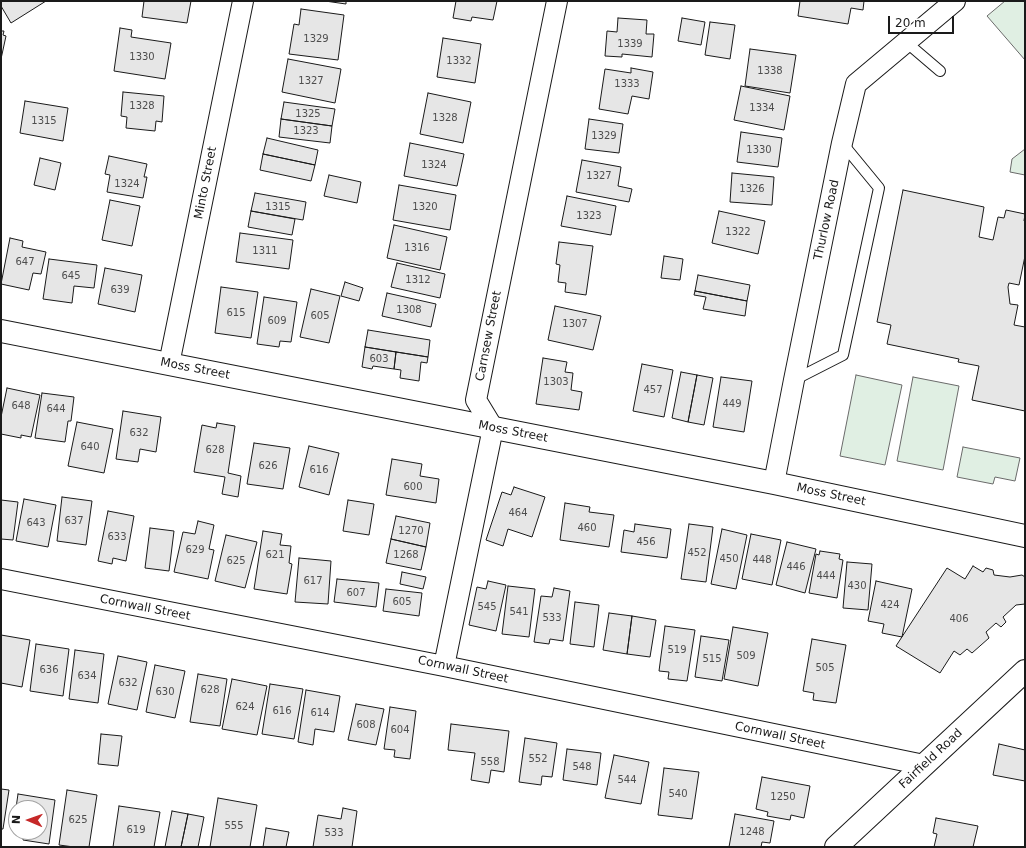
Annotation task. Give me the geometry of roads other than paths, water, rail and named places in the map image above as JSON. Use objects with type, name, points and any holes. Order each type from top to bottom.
[{"type":"street","name":"Minto Street","points":[[169,364],[243,1]]},
{"type":"street","name":"Carnsew Street","points":[[493,428],[476,400],[557,1]]},
{"type":"street","name":"Thurlow Road","points":[[774,483],[842,143],[856,84],[955,1]]},
{"type":"street","name":"Moss Street","points":[[1,331],[774,483],[1025,536]]},
{"type":"street","points":[[444,666],[493,428]]},
{"type":"street","name":"Cornwall Street","points":[[1,579],[444,666],[924,766]]},
{"type":"street","name":"Fairfield Road","points":[[836,847],[1025,671]]},
{"type":"lane","points":[[906,42],[940,71]]},
{"type":"lane","points":[[794,380],[844,355],[879,188],[842,143]]}]
